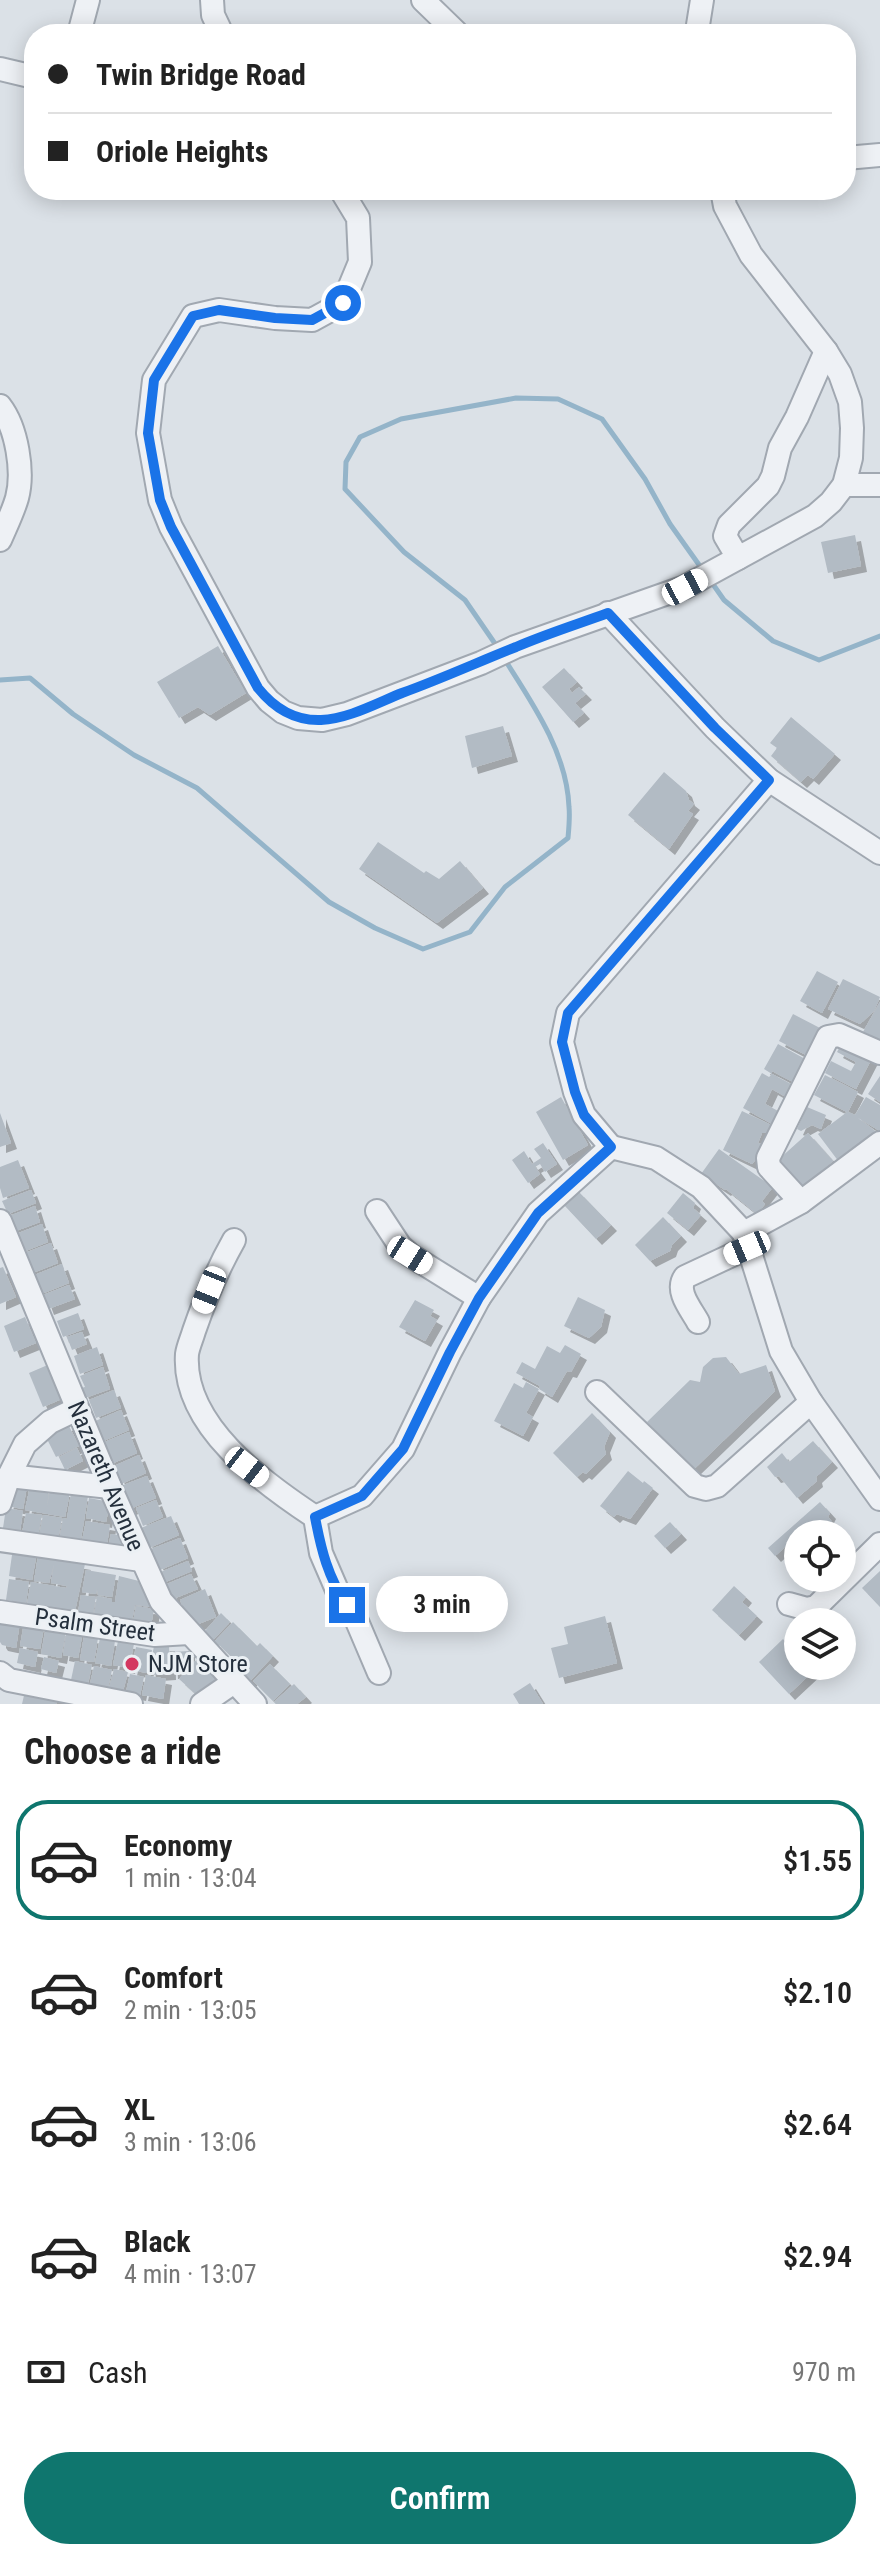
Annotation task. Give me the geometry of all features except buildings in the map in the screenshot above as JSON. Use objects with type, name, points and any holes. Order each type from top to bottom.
[{"type":"street","points":[[82,24],[88,0]]},
{"type":"street","points":[[212,0],[217,24]]},
{"type":"street","points":[[423,0],[448,24]]},
{"type":"street","points":[[698,24],[702,0]]},
{"type":"street","points":[[0,69],[24,75]]},
{"type":"street","points":[[856,157],[880,155]]},
{"type":"street","points":[[347,200],[358,218],[360,262],[343,303],[312,320],[219,310],[193,316],[154,380],[148,433],[160,500],[171,527],[258,688],[283,712],[298,718],[322,720],[347,714],[515,647],[685,587],[815,516],[844,485],[851,458],[852,428],[850,402],[840,374],[826,351],[751,255],[724,200]]},
{"type":"street","points":[[734,560],[725,536],[729,525],[768,486],[786,434],[797,417],[826,351]]},
{"type":"street","points":[[0,406],[5,413],[18,496],[0,540]]},
{"type":"street","points":[[844,485],[880,485]]},
{"type":"street","points":[[608,613],[715,728],[769,780],[880,853]]},
{"type":"street","points":[[769,780],[568,1013],[562,1042],[584,1115],[611,1147],[656,1158],[701,1187],[746,1240],[781,1351],[811,1402],[880,1499]]},
{"type":"street","points":[[801,1202],[769,1167],[768,1158],[828,1037],[839,1035],[880,1053]]},
{"type":"street","points":[[698,1322],[681,1290],[685,1277],[746,1240],[880,1143]]},
{"type":"street","points":[[315,1517],[362,1496],[403,1449],[479,1298],[538,1213],[611,1147]]},
{"type":"street","points":[[377,1211],[400,1246],[410,1255],[479,1298]]},
{"type":"street","name":"Nazareth Avenue","points":[[0,1221],[110,1487],[161,1601],[255,1704]]},
{"type":"street","points":[[234,1240],[217,1270],[187,1352],[189,1389],[214,1431],[247,1467],[315,1517],[321,1553],[337,1590],[356,1619],[379,1673]]},
{"type":"street","points":[[597,1392],[695,1486],[706,1489],[717,1486],[811,1402]]},
{"type":"street","points":[[0,1503],[25,1444],[50,1422],[77,1409]]},
{"type":"street","points":[[9,1476],[110,1487]]},
{"type":"street","points":[[0,1540],[141,1560]]},
{"type":"street","points":[[789,1604],[807,1609],[816,1607],[880,1544]]},
{"type":"street","name":"Psalm Street","points":[[0,1612],[155,1635],[189,1633]]},
{"type":"street","points":[[0,1673],[9,1680],[131,1704]]},
{"type":"street","points":[[202,1704],[234,1682]]},
{"type":"waterway","points":[[498,648],[465,600],[404,552],[345,489],[346,462],[360,437],[401,419],[516,398],[558,399],[602,419],[645,479],[670,524],[702,569]]},
{"type":"waterway","points":[[710,580],[724,600],[773,641],[819,660],[880,636]]},
{"type":"waterway","points":[[0,680],[30,678],[73,714],[134,755],[197,788],[329,902],[375,928],[423,949],[470,932],[505,887],[568,838],[569,807],[562,767],[547,730],[505,660]]},
{"type":"place","name":"NJM Store","points":[[132,1664]]},
{"type":"route","points":[[343,303],[312,320],[219,310],[193,316],[154,380],[148,433],[160,500],[171,527],[258,688],[269,701],[283,712],[298,718],[322,720],[347,714],[608,613],[715,728],[769,780],[568,1013],[562,1042],[575,1092],[584,1115],[611,1147],[538,1213],[479,1298],[403,1449],[362,1496],[315,1517],[321,1553],[347,1605]]}]
